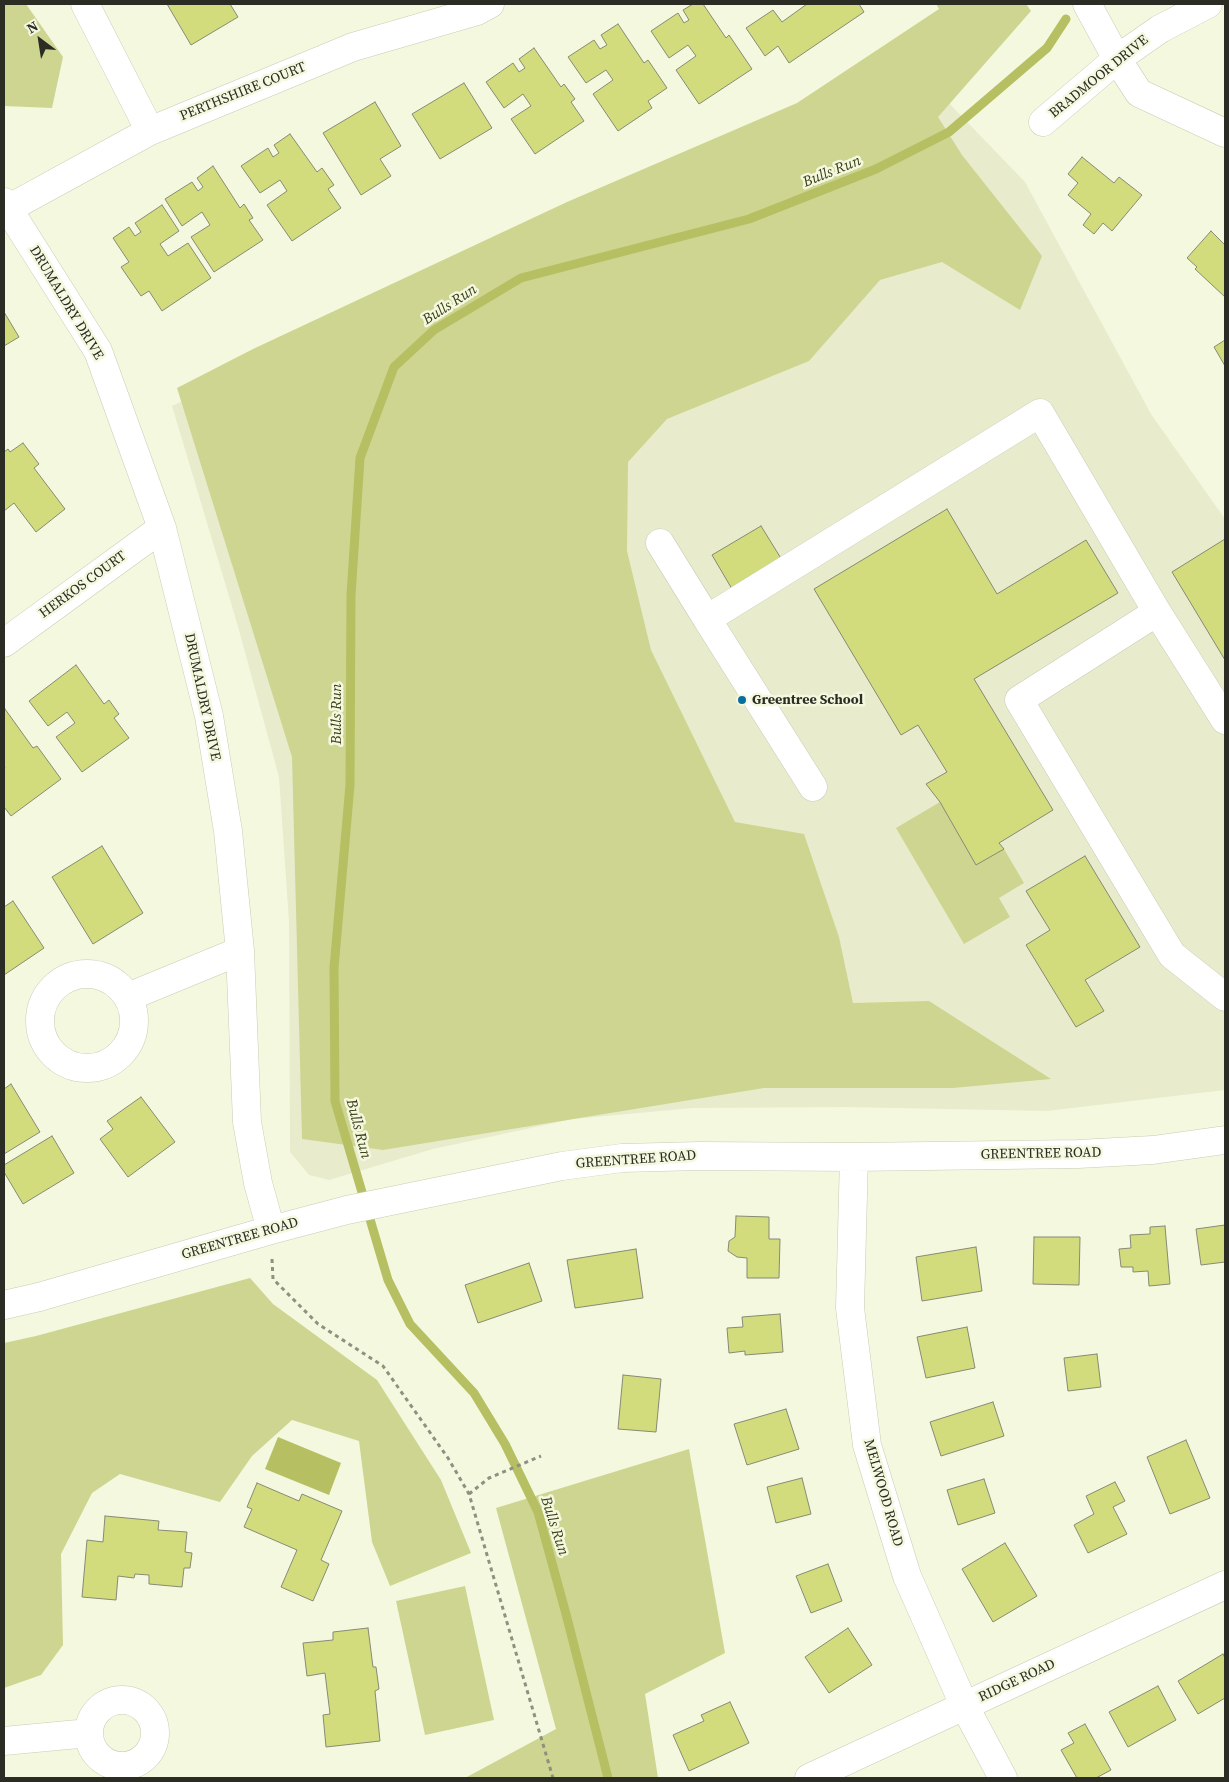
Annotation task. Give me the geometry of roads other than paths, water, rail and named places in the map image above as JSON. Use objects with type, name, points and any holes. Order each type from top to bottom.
[{"type":"street","points":[[85,4],[150,131]]},
{"type":"street","name":"PERTHSHIRE COURT","points":[[5,207],[150,131],[353,47],[477,11],[490,4]]},
{"type":"street","points":[[1087,4],[1117,59],[1139,93],[1225,133]]},
{"type":"street","name":"BRADMOOR DRIVE","points":[[1043,122],[1117,59],[1160,29],[1208,4]]},
{"type":"street","name":"DRUMALDRY DRIVE","points":[[5,207],[98,351],[162,528],[209,716],[228,830],[240,951],[247,1122],[258,1183],[271,1230]]},
{"type":"street","points":[[707,619],[1040,413],[1157,612],[1225,720]]},
{"type":"street","name":"HERKOS COURT","points":[[4,643],[162,528]]},
{"type":"street","points":[[660,543],[813,787]]},
{"type":"street","points":[[1157,612],[1018,700],[1172,955],[1225,997]]},
{"type":"street","points":[[128,997],[240,951]]},
{"type":"street","name":"GREENTREE ROAD","points":[[4,1305],[347,1210],[562,1166],[622,1158],[700,1156],[854,1157],[1078,1154],[1153,1150],[1225,1140]]},
{"type":"street","name":"MELWOOD ROAD","points":[[854,1157],[850,1308],[866,1445],[907,1576],[964,1705],[1004,1778]]},
{"type":"street","name":"RIDGE ROAD","points":[[809,1778],[1225,1584]]},
{"type":"street","points":[[4,1741],[89,1733]]},
{"type":"waterway","name":"Bulls Run","points":[[608,1778],[538,1512],[505,1444],[474,1393],[410,1324],[388,1280],[335,1101],[334,968],[350,785],[351,595],[360,458],[394,367],[434,330],[521,278],[749,219],[876,169],[949,132],[1047,48],[1066,19]]},
{"type":"place","name":"Greentree School","points":[[742,700]]}]
